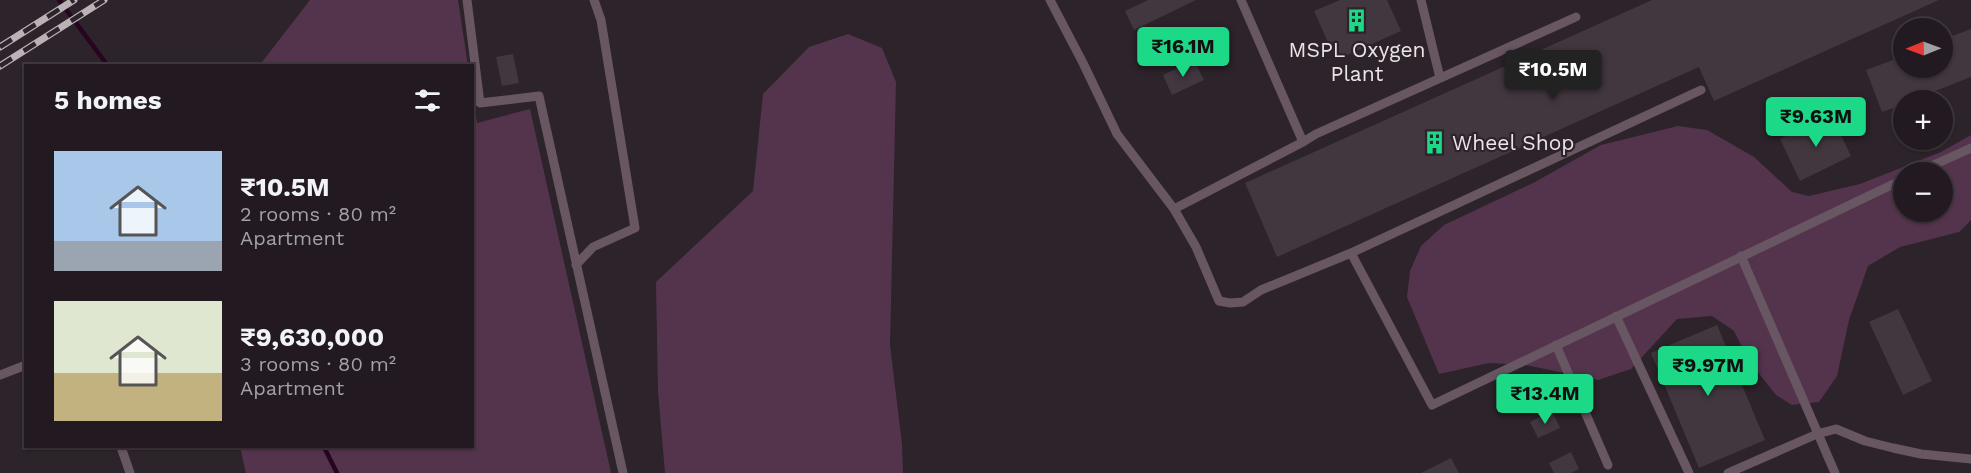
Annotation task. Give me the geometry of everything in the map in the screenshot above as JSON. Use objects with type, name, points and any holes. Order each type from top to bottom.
[{"type":"lane","points":[[467,0],[480,103],[539,96],[623,473]]},
{"type":"lane","points":[[576,266],[593,247],[635,228],[601,20],[594,0]]},
{"type":"lane","points":[[1050,0],[1116,134],[1174,209],[1196,247],[1219,301],[1224,303],[1244,302],[1261,290],[1351,253],[1701,90]]},
{"type":"lane","points":[[1255,0],[1243,2],[1303,142]]},
{"type":"lane","points":[[1421,0],[1440,78]]},
{"type":"lane","points":[[1174,209],[1316,134],[1576,17]]},
{"type":"lane","points":[[1940,162],[1971,148]]},
{"type":"lane","points":[[1351,253],[1432,405],[1893,184]]},
{"type":"lane","points":[[1741,256],[1835,473]]},
{"type":"lane","points":[[1616,316],[1689,473]]},
{"type":"lane","points":[[1556,345],[1608,465]]},
{"type":"lane","points":[[0,375],[24,366]]},
{"type":"lane","points":[[1728,473],[1817,434],[1836,429],[1865,441],[1893,448],[1921,454],[1971,459]]},
{"type":"lane","points":[[121,448],[130,473]]},
{"type":"shaded area","points":[[310,0],[458,0],[468,64],[261,64]]},
{"type":"shaded area","points":[[848,34],[882,48],[896,82],[890,345],[902,444],[903,473],[665,473],[658,391],[656,282],[753,191],[763,94],[809,47]]},
{"type":"shaded area","points":[[474,104],[477,123],[530,109],[611,473],[246,473],[240,448],[474,448]]},
{"type":"shaded area","points":[[1678,126],[1707,130],[1754,157],[1792,192],[1809,196],[1860,184],[1893,171],[1893,222],[1953,222],[1953,162],[1916,162],[1945,150],[1953,150],[1953,145],[1971,135],[1971,220],[1959,232],[1900,247],[1868,266],[1849,320],[1837,376],[1819,402],[1792,405],[1776,395],[1749,361],[1734,331],[1712,316],[1677,319],[1631,369],[1598,380],[1526,365],[1489,363],[1439,374],[1407,297],[1410,271],[1421,246],[1444,225],[1533,183],[1601,145]]},
{"type":"building","points":[[1148,0],[1196,0],[1134,30],[1125,11]]},
{"type":"building","name":"MSPL Oxygen Plant","points":[[1340,0],[1387,0],[1401,31],[1336,60],[1314,11]]},
{"type":"building","name":"Wheel Shop","points":[[1652,0],[1939,0],[1899,18],[1893,18],[1893,21],[1714,101],[1699,67],[1277,257],[1245,183]]},
{"type":"building","points":[[1971,29],[1971,77],[1938,90],[1893,90],[1893,108],[1882,112],[1866,70],[1893,60],[1893,78],[1953,78],[1953,36]]},
{"type":"building","points":[[513,54],[519,83],[502,86],[496,57]]},
{"type":"building","points":[[1194,60],[1204,80],[1172,95],[1163,75]]},
{"type":"building","points":[[1831,114],[1851,156],[1800,181],[1780,139]]},
{"type":"building","points":[[1898,309],[1932,381],[1903,395],[1869,322]]},
{"type":"building","points":[[1717,325],[1765,440],[1699,468],[1651,353]]},
{"type":"building","points":[[1552,411],[1560,428],[1538,438],[1530,422]]},
{"type":"building","points":[[1571,452],[1579,469],[1571,473],[1554,473],[1549,463]]},
{"type":"building","points":[[1451,458],[1459,473],[1421,473]]},
{"type":"waterway","points":[[59,0],[107,64]]},
{"type":"waterway","points":[[324,448],[337,473]]},
{"type":"railway","points":[[0,47],[74,0]]},
{"type":"railway","points":[[0,66],[104,0]]},
{"type":"place","name":"MSPL Oxygen Plant","points":[[1357,21]]},
{"type":"place","name":"Wheel Shop","points":[[1434,142]]}]
